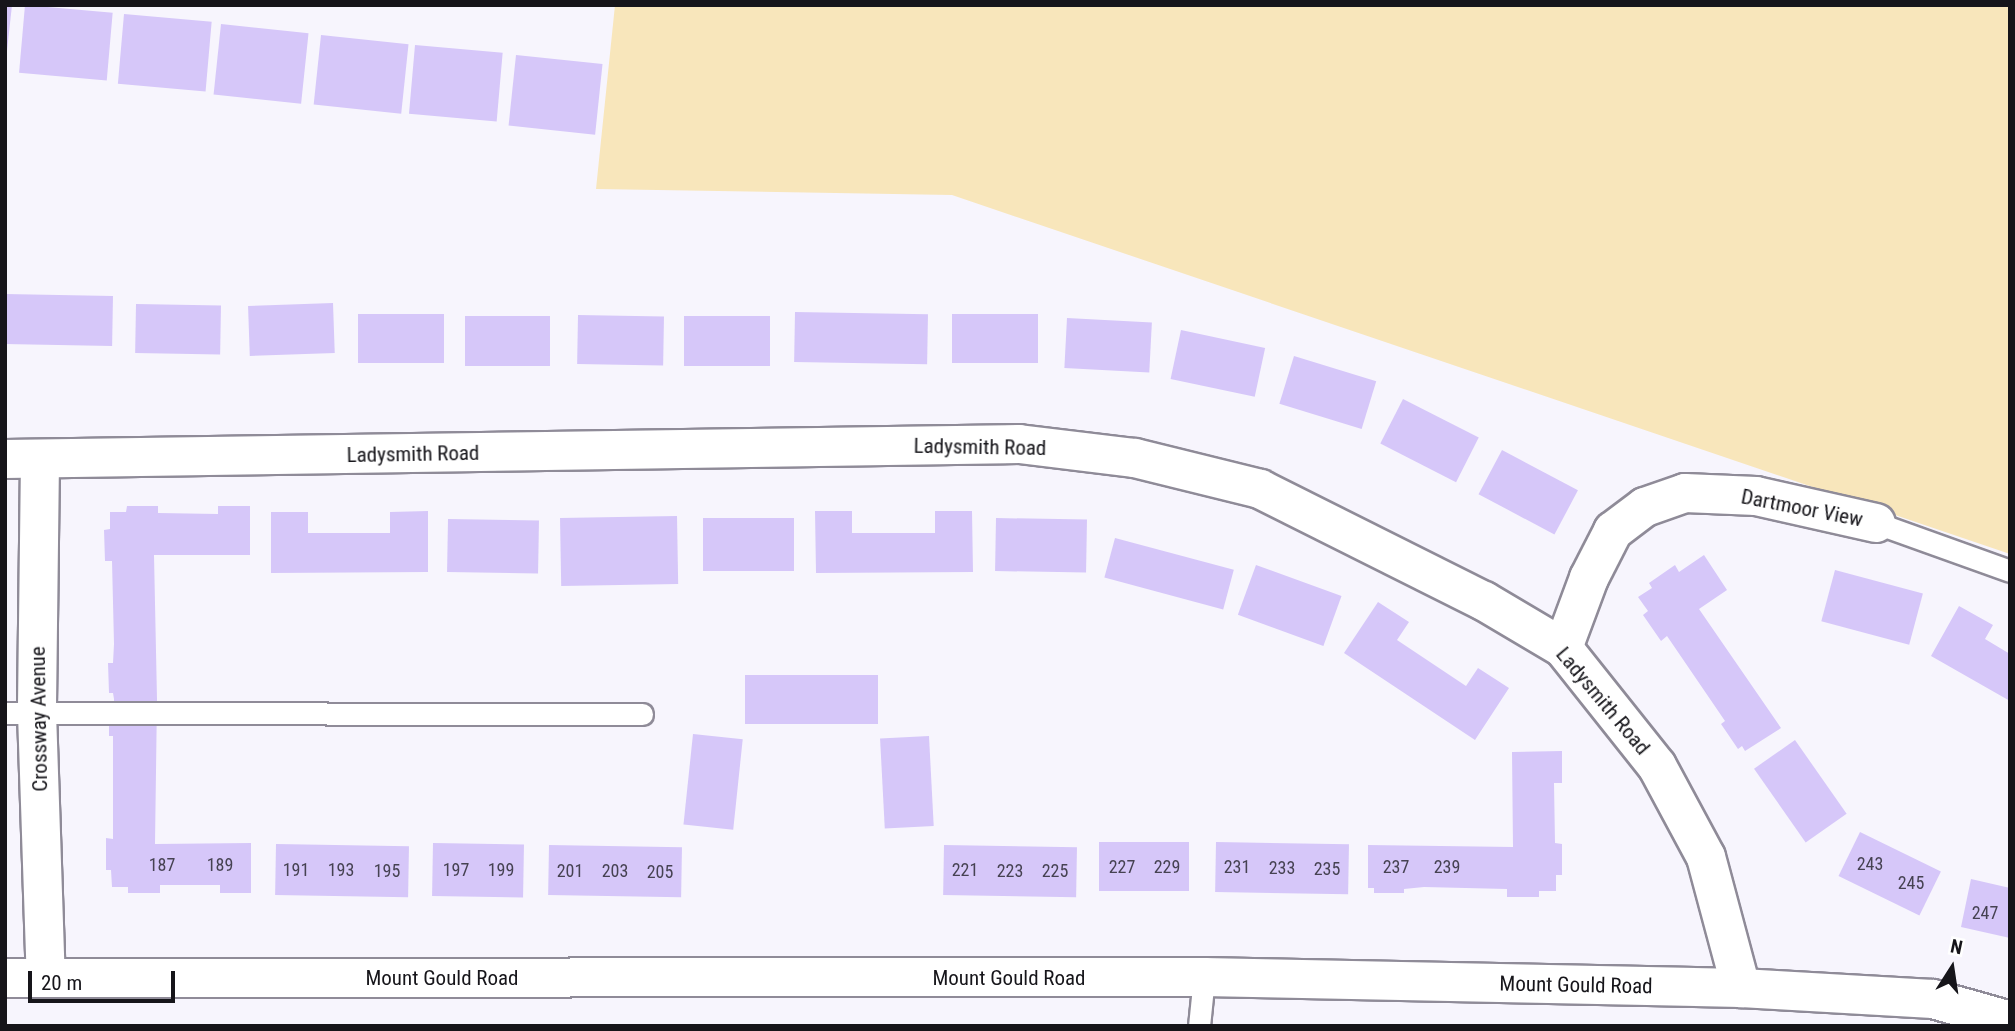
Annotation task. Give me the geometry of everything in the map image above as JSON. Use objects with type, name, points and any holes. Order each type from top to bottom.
[{"type":"street","name":"Ladysmith Road","points":[[23,459],[1019,444],[1135,458],[1260,489],[1484,601],[1563,648],[1657,766],[1706,857],[1741,988]]},
{"type":"street","name":"Crossway Avenue","points":[[23,459],[21,713],[46,978]]},
{"type":"street","name":"Dartmoor View","points":[[1563,648],[1590,578],[1613,531],[1645,507],[1685,493],[1756,496],[1876,523]]},
{"type":"street","name":"Mount Gould Road","points":[[5,978],[1204,977],[1741,988],[1933,999],[2010,1021]]},
{"type":"lane","points":[[1876,523],[2010,571]]},
{"type":"lane","points":[[21,713],[642,714]]},
{"type":"lane","points":[[1199,1026],[1204,977]]},
{"type":"shaded area","points":[[615,5],[2010,5],[2010,554],[952,195],[596,189]]},
{"type":"building","points":[[5,5],[12,5],[7,51],[5,50]]},
{"type":"building","points":[[25,5],[113,13],[107,80],[19,73]]},
{"type":"building","points":[[124,14],[212,22],[206,91],[118,84]]},
{"type":"building","points":[[221,24],[309,33],[301,104],[214,95]]},
{"type":"building","points":[[321,35],[409,44],[401,114],[314,105]]},
{"type":"building","points":[[415,45],[503,53],[497,121],[409,114]]},
{"type":"building","points":[[516,55],[603,64],[595,135],[509,126]]},
{"type":"building","points":[[5,294],[113,296],[112,346],[5,344]]},
{"type":"building","points":[[333,303],[335,353],[250,356],[248,306]]},
{"type":"building","points":[[136,304],[221,305],[220,354],[135,353]]},
{"type":"building","points":[[795,312],[928,314],[927,364],[794,362]]},
{"type":"building","points":[[358,314],[444,314],[444,363],[358,363]]},
{"type":"building","points":[[952,314],[1038,314],[1038,363],[952,363]]},
{"type":"building","points":[[578,315],[664,317],[663,365],[577,364]]},
{"type":"building","points":[[465,316],[550,316],[550,366],[465,366]]},
{"type":"building","points":[[684,316],[770,316],[770,366],[684,366]]},
{"type":"building","points":[[1067,318],[1152,322],[1149,372],[1064,368]]},
{"type":"building","points":[[1181,330],[1265,348],[1255,397],[1171,379]]},
{"type":"building","points":[[1294,356],[1376,381],[1362,429],[1279,404]]},
{"type":"building","points":[[1403,399],[1479,438],[1456,482],[1380,444]]},
{"type":"building","points":[[1502,450],[1578,490],[1554,535],[1479,494]]},
{"type":"building","points":[[127,506],[158,506],[158,513],[218,514],[218,506],[250,506],[250,555],[154,555],[157,699],[155,844],[251,843],[251,893],[220,893],[220,885],[160,885],[160,893],[128,893],[128,887],[112,887],[111,870],[106,870],[106,838],[113,839],[113,736],[109,736],[109,705],[114,705],[114,699],[113,693],[109,693],[108,663],[113,663],[114,644],[112,561],[105,561],[104,530],[110,529],[110,512],[126,512]]},
{"type":"building","points":[[428,511],[428,572],[271,573],[271,512],[308,512],[308,533],[390,533],[390,512]]},
{"type":"building","points":[[815,511],[852,511],[852,533],[935,533],[935,511],[972,511],[973,572],[816,573]]},
{"type":"building","points":[[677,516],[678,584],[561,586],[560,518]]},
{"type":"building","points":[[703,518],[794,518],[794,571],[703,571]]},
{"type":"building","points":[[996,518],[1087,520],[1086,573],[995,571]]},
{"type":"building","points":[[448,519],[539,521],[538,574],[447,572]]},
{"type":"building","points":[[1115,538],[1234,570],[1223,609],[1104,578]]},
{"type":"building","points":[[1704,555],[1727,590],[1699,609],[1781,728],[1745,751],[1742,746],[1738,749],[1721,724],[1725,721],[1667,636],[1661,641],[1643,615],[1648,611],[1638,597],[1652,588],[1649,583],[1675,565],[1679,572]]},
{"type":"building","points":[[1256,565],[1342,596],[1323,646],[1238,615]]},
{"type":"building","points":[[1835,570],[1923,594],[1909,645],[1821,621]]},
{"type":"building","points":[[1378,602],[1409,622],[1397,640],[1466,686],[1478,668],[1509,688],[1475,740],[1344,653]]},
{"type":"building","points":[[1959,606],[1993,625],[1985,639],[2010,654],[2010,701],[1931,656]]},
{"type":"building","points":[[745,675],[878,675],[878,724],[745,724]]},
{"type":"building","points":[[693,734],[743,739],[733,830],[683,825]]},
{"type":"building","points":[[929,736],[934,826],[885,828],[880,739]]},
{"type":"building","points":[[1795,740],[1847,814],[1806,842],[1754,769]]},
{"type":"building","points":[[1562,751],[1562,783],[1554,783],[1555,843],[1562,844],[1562,875],[1556,875],[1556,891],[1539,891],[1539,897],[1507,897],[1507,889],[1424,887],[1404,889],[1404,893],[1374,893],[1374,888],[1368,888],[1368,845],[1513,847],[1512,752]]},
{"type":"building","points":[[1860,832],[1941,871],[1919,915],[1839,876]]},
{"type":"building","points":[[1099,842],[1189,842],[1189,891],[1099,891]]},
{"type":"building","points":[[1216,842],[1349,844],[1348,894],[1215,892]]},
{"type":"building","points":[[433,843],[524,845],[523,898],[432,896]]},
{"type":"building","points":[[276,844],[409,846],[408,897],[275,895]]},
{"type":"building","points":[[549,845],[682,847],[681,897],[548,895]]},
{"type":"building","points":[[944,845],[1077,847],[1076,897],[943,895]]},
{"type":"building","points":[[1971,879],[2010,888],[2010,938],[1961,927]]}]
